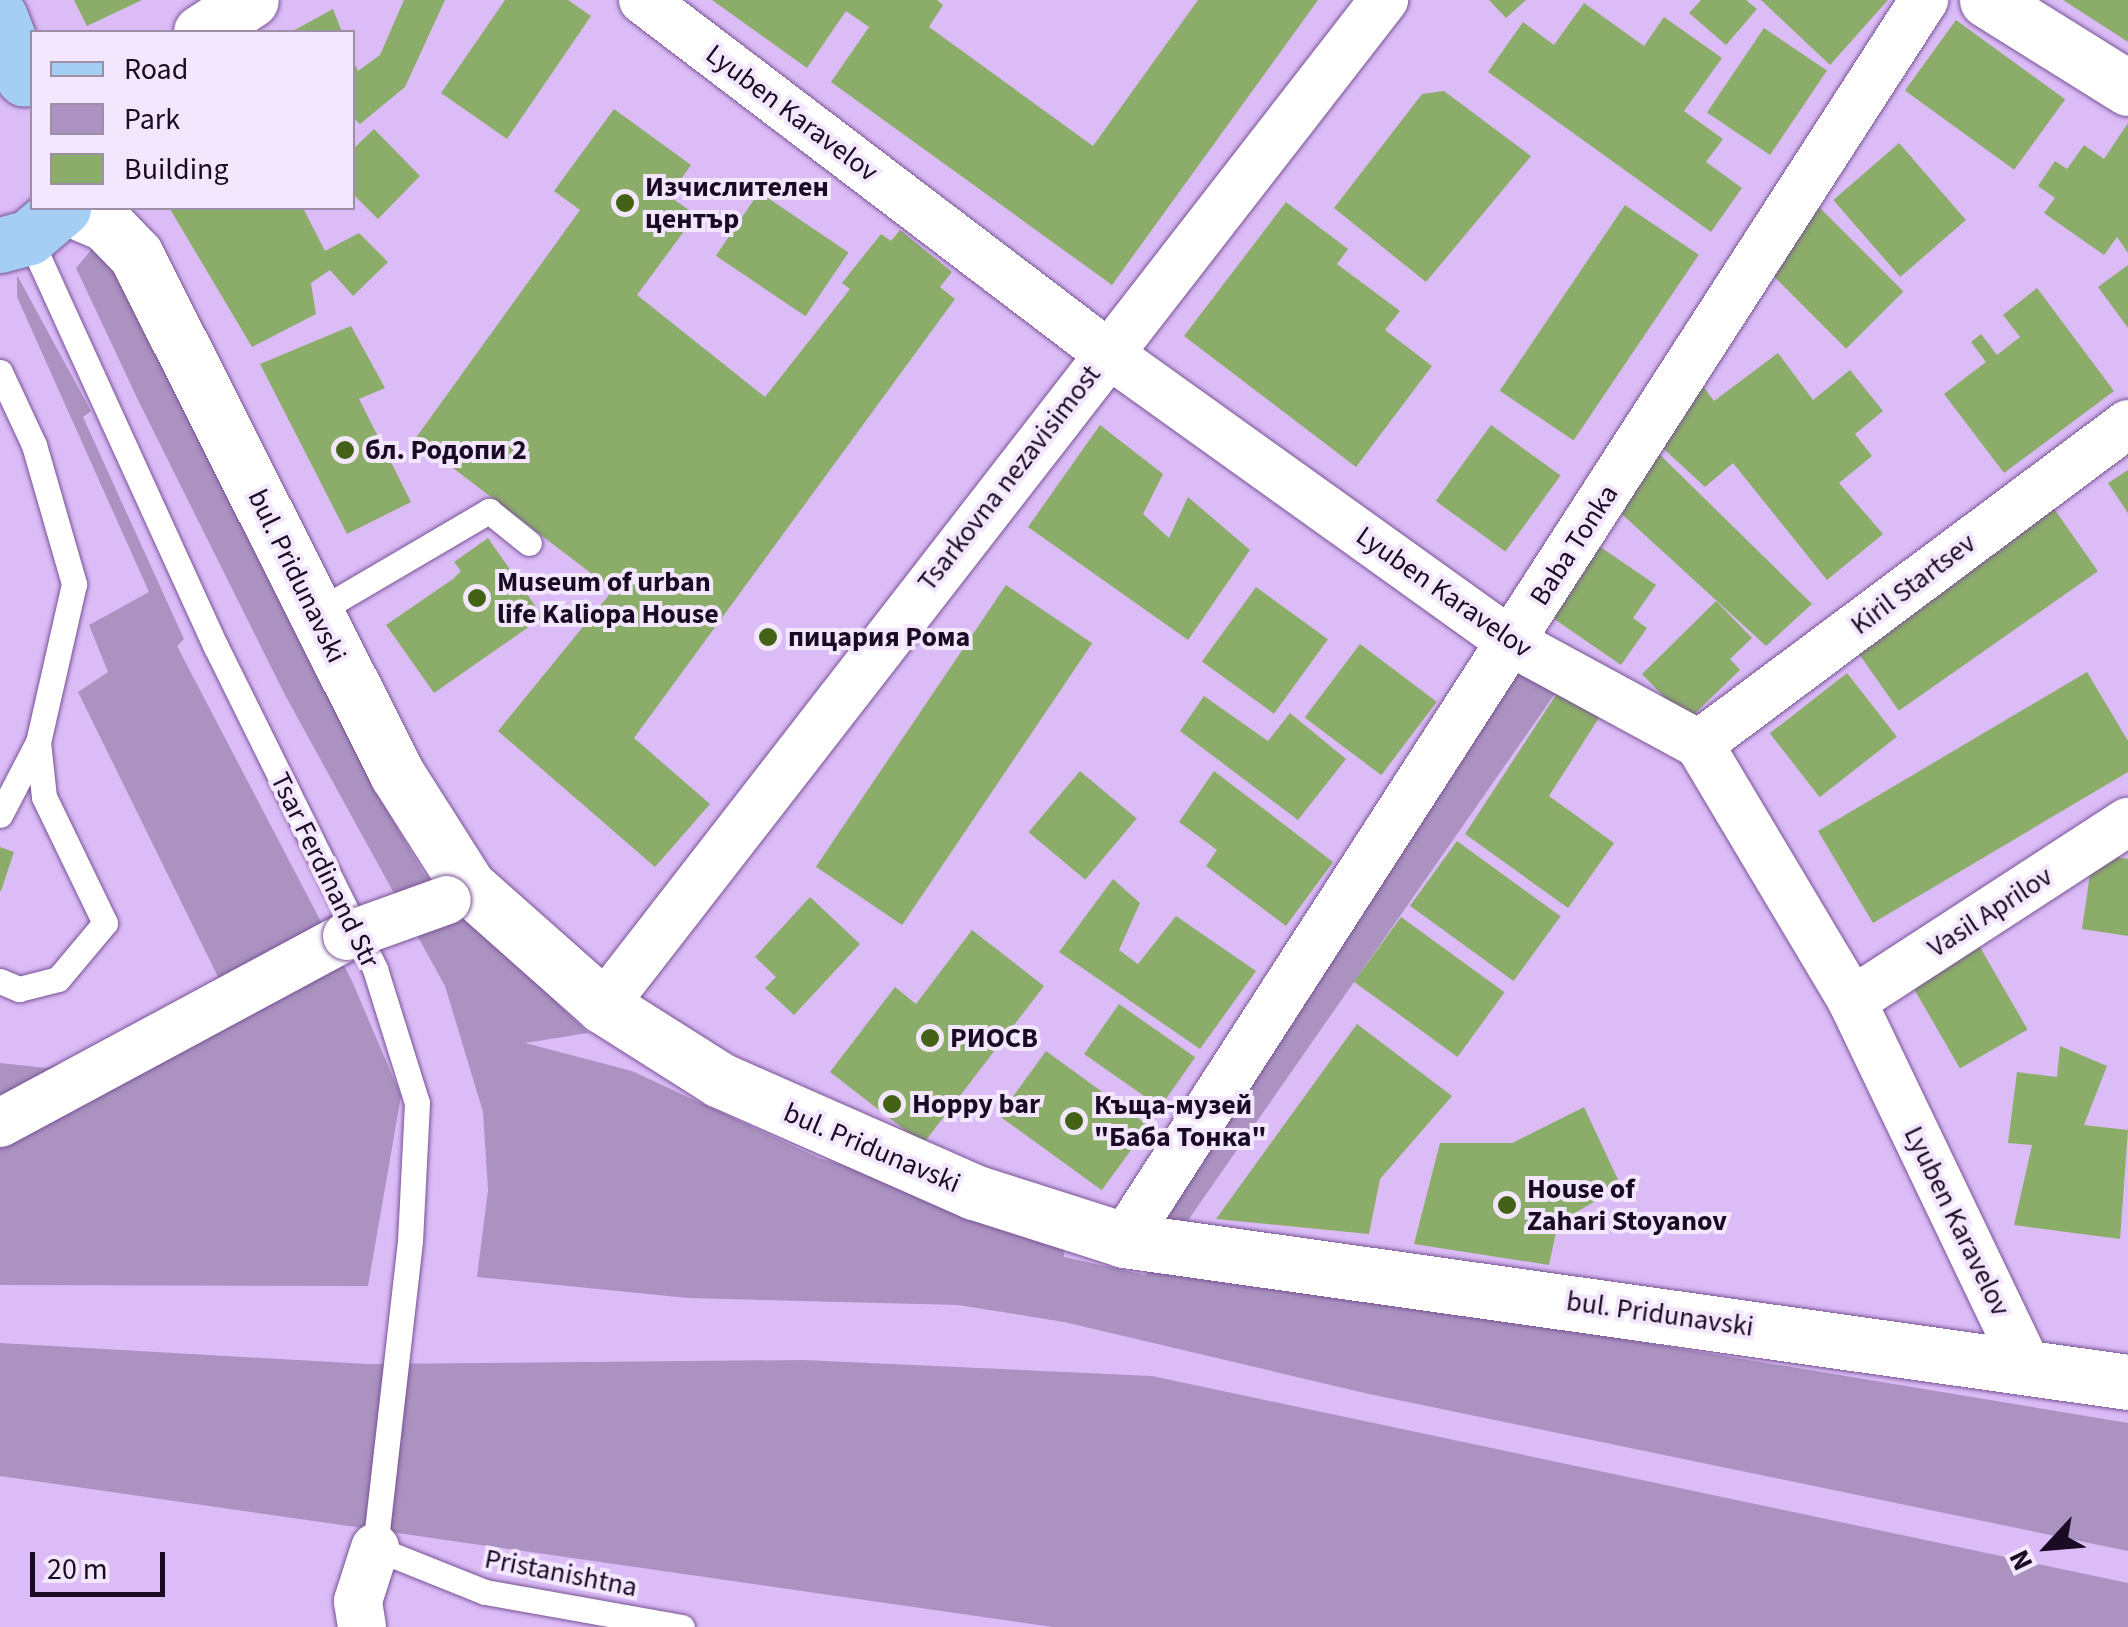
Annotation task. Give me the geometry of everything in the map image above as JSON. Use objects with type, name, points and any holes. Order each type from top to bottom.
[{"type":"main road","points":[[204,30],[251,0]]},
{"type":"main road","points":[[1987,0],[2128,88]]},
{"type":"main road","points":[[0,17],[19,79]]},
{"type":"main road","name":"bul. Pridunavski","points":[[40,224],[106,224],[136,255],[458,893],[602,1006],[720,1080],[870,1150],[1124,1240],[2025,1362],[2128,1382]]},
{"type":"street","name":"Lyuben Karavelov","points":[[644,0],[1106,352],[1511,642],[1699,744],[1852,1001],[2025,1362]]},
{"type":"street","name":"Tsarkovna nezavisimost","points":[[602,1006],[1106,352],[1384,0]]},
{"type":"street","name":"Baba Tonka","points":[[1124,1240],[1924,0]]},
{"type":"street","name":"Kiril Startsev","points":[[1699,744],[2128,424]]},
{"type":"street","name":"Vasil Aprilov","points":[[1852,1001],[2128,822]]},
{"type":"street","points":[[0,1123],[347,936],[458,893]]},
{"type":"street","points":[[362,1627],[358,1601],[375,1548]]},
{"type":"lane","name":"Tsar Ferdinand Str","points":[[40,224],[216,647],[375,969],[417,1103],[410,1241],[375,1548]]},
{"type":"lane","points":[[0,372],[34,445],[74,584],[38,742],[0,815]]},
{"type":"lane","points":[[315,613],[490,511],[529,543]]},
{"type":"lane","points":[[0,982],[19,989],[58,979],[105,923],[44,796],[38,742]]},
{"type":"lane","name":"Pristanishtna","points":[[375,1548],[485,1592],[682,1627]]},
{"type":"green space","points":[[92,249],[118,267],[378,795],[424,874],[588,1033],[525,1043],[632,1071],[819,1158],[1064,1232],[1064,1257],[1146,1275],[1155,1248],[1346,1293],[2128,1423],[2128,1551],[1369,1394],[1064,1322],[958,1305],[688,1298],[477,1277],[488,1190],[483,1112],[445,986],[285,695],[138,400],[76,268]]},
{"type":"green space","points":[[17,275],[91,411],[83,417],[184,639],[177,646],[352,981],[401,1096],[368,1286],[0,1285],[0,1063],[46,1068],[78,1057],[221,983],[78,692],[108,672],[89,625],[149,592],[17,297]]},
{"type":"green space","points":[[1495,623],[1568,675],[1170,1246],[1133,1242]]},
{"type":"green space","points":[[0,1343],[367,1364],[803,1360],[1152,1376],[2128,1583],[2128,1627],[1053,1627],[0,1476]]},
{"type":"building","points":[[74,0],[142,0],[87,26]]},
{"type":"building","points":[[404,0],[445,0],[405,87],[360,124],[355,120],[355,64],[358,71],[380,55]]},
{"type":"building","points":[[505,0],[568,0],[591,16],[507,139],[441,93]]},
{"type":"building","points":[[712,0],[937,0],[943,5],[929,27],[1093,146],[1198,0],[1318,0],[1112,285],[831,82],[869,27],[846,11],[807,68]]},
{"type":"building","points":[[1489,0],[1526,0],[1506,18]]},
{"type":"building","points":[[1701,0],[1746,0],[1757,9],[1726,45],[1689,13]]},
{"type":"building","points":[[1761,0],[1888,0],[1830,65]]},
{"type":"building","points":[[2063,0],[2128,0],[2128,42]]},
{"type":"building","points":[[1584,3],[1644,46],[1664,17],[1722,58],[1684,111],[1723,139],[1706,162],[1742,188],[1711,232],[1488,72],[1523,22],[1554,45]]},
{"type":"building","points":[[333,9],[341,30],[295,30]]},
{"type":"building","points":[[1956,20],[2065,99],[2014,170],[1905,90]]},
{"type":"building","points":[[1764,28],[1827,70],[1770,155],[1707,113]]},
{"type":"building","points":[[1444,91],[1531,156],[1426,282],[1334,208],[1422,94]]},
{"type":"building","points":[[614,109],[691,165],[669,196],[696,215],[637,295],[765,397],[850,289],[842,283],[881,234],[891,241],[900,230],[952,272],[940,287],[955,299],[634,738],[710,804],[655,867],[498,731],[613,590],[415,439],[580,210],[554,191]]},
{"type":"building","points":[[2128,123],[2128,253],[2117,237],[2104,255],[2044,213],[2055,198],[2038,186],[2055,161],[2067,169],[2084,145],[2104,159]]},
{"type":"building","points":[[374,129],[420,176],[378,219],[355,196],[355,147]]},
{"type":"building","points":[[1899,143],[1966,220],[1900,277],[1833,200]]},
{"type":"building","points":[[759,192],[849,252],[805,316],[716,256]]},
{"type":"building","points":[[1286,202],[1348,249],[1337,264],[1400,311],[1385,330],[1432,366],[1356,467],[1184,336]]},
{"type":"building","points":[[1625,205],[1699,255],[1574,440],[1500,391]]},
{"type":"building","points":[[1820,208],[1903,291],[1846,349],[1763,265]]},
{"type":"building","points":[[171,210],[304,210],[325,251],[359,233],[388,262],[353,296],[330,270],[311,283],[316,314],[252,347]]},
{"type":"building","points":[[2128,265],[2128,328],[2098,287]]},
{"type":"building","points":[[2037,288],[2114,391],[2004,473],[1944,394],[1986,362],[1971,342],[1981,334],[1997,355],[2020,337],[2003,315]]},
{"type":"building","name":"бл. Родопи 2","points":[[351,326],[385,388],[359,399],[411,502],[347,534],[260,364]]},
{"type":"building","points":[[1778,353],[1813,400],[1850,370],[1883,411],[1855,434],[1872,456],[1839,483],[1883,534],[1827,580],[1733,463],[1705,487],[1653,439],[1697,378],[1714,401]]},
{"type":"building","points":[[1100,425],[1163,474],[1143,514],[1169,538],[1188,497],[1250,550],[1188,640],[1028,527]]},
{"type":"building","points":[[1491,425],[1561,476],[1505,552],[1436,501]]},
{"type":"building","points":[[1651,446],[1812,604],[1766,646],[1612,505]]},
{"type":"building","points":[[2128,470],[2128,513],[2108,483]]},
{"type":"building","points":[[2048,500],[2098,571],[1899,711],[1849,639]]},
{"type":"building","name":"Museum of urban life Kaliopa House","points":[[488,538],[543,617],[434,693],[386,625],[453,579],[461,571],[454,562]]},
{"type":"building","points":[[1596,544],[1656,585],[1633,618],[1647,628],[1621,665],[1547,614]]},
{"type":"building","points":[[1006,585],[1092,643],[902,925],[816,867]]},
{"type":"building","points":[[1256,587],[1328,639],[1274,714],[1202,661]]},
{"type":"building","points":[[1716,601],[1752,638],[1730,659],[1740,670],[1687,721],[1642,674]]},
{"type":"building","points":[[1360,644],[1437,702],[1381,775],[1305,717]]},
{"type":"building","points":[[2087,672],[2128,741],[2128,772],[1873,923],[1818,831]]},
{"type":"building","points":[[1847,673],[1897,737],[1820,797],[1770,733]]},
{"type":"building","points":[[1563,684],[1604,710],[1549,796],[1614,843],[1568,908],[1465,834]]},
{"type":"building","points":[[1204,696],[1268,741],[1290,713],[1346,759],[1298,820],[1180,731]]},
{"type":"building","points":[[1080,771],[1137,819],[1085,880],[1029,832]]},
{"type":"building","points":[[1214,771],[1333,862],[1286,926],[1206,866],[1217,850],[1179,822]]},
{"type":"building","points":[[1457,841],[1561,916],[1514,981],[1410,906]]},
{"type":"building","points":[[0,847],[14,852],[1,891],[0,891]]},
{"type":"building","points":[[2093,853],[2128,859],[2128,936],[2082,929]]},
{"type":"building","points":[[1113,879],[1140,903],[1119,950],[1138,964],[1176,916],[1256,971],[1200,1049],[1059,952]]},
{"type":"building","points":[[810,897],[860,944],[794,1015],[765,988],[776,977],[755,957]]},
{"type":"building","points":[[1401,917],[1505,992],[1458,1057],[1354,982]]},
{"type":"building","name":"РИОСВ","points":[[972,930],[1044,986],[923,1144],[830,1072],[895,987],[916,1004]]},
{"type":"building","points":[[1973,935],[2028,1029],[1960,1068],[1905,974]]},
{"type":"building","points":[[1119,1004],[1195,1057],[1160,1107],[1084,1054]]},
{"type":"building","points":[[1357,1024],[1452,1096],[1380,1179],[1369,1234],[1216,1219]]},
{"type":"building","points":[[2060,1046],[2107,1066],[2084,1125],[2128,1130],[2120,1239],[2014,1225],[2032,1145],[2008,1143],[2017,1072],[2057,1077]]},
{"type":"building","name":"Къща-музей \"Баба Тонка\"","points":[[1046,1051],[1149,1126],[1102,1190],[999,1116]]},
{"type":"building","name":"House of Zahari Stoyanov","points":[[1584,1107],[1621,1186],[1558,1223],[1549,1265],[1414,1244],[1440,1143],[1512,1143]]},
{"type":"place","name":"Изчислителен център","points":[[625,203]]},
{"type":"place","name":"бл. Родопи 2","points":[[345,450]]},
{"type":"place","name":"Museum of urban life Kaliopa House","points":[[477,598]]},
{"type":"place","name":"пицария Рома","points":[[768,637]]},
{"type":"place","name":"РИОСВ","points":[[930,1038]]},
{"type":"place","name":"Hoppy bar","points":[[892,1104]]},
{"type":"place","name":"Къща-музей \"Баба Тонка\"","points":[[1074,1121]]},
{"type":"place","name":"House of Zahari Stoyanov","points":[[1507,1205]]}]
